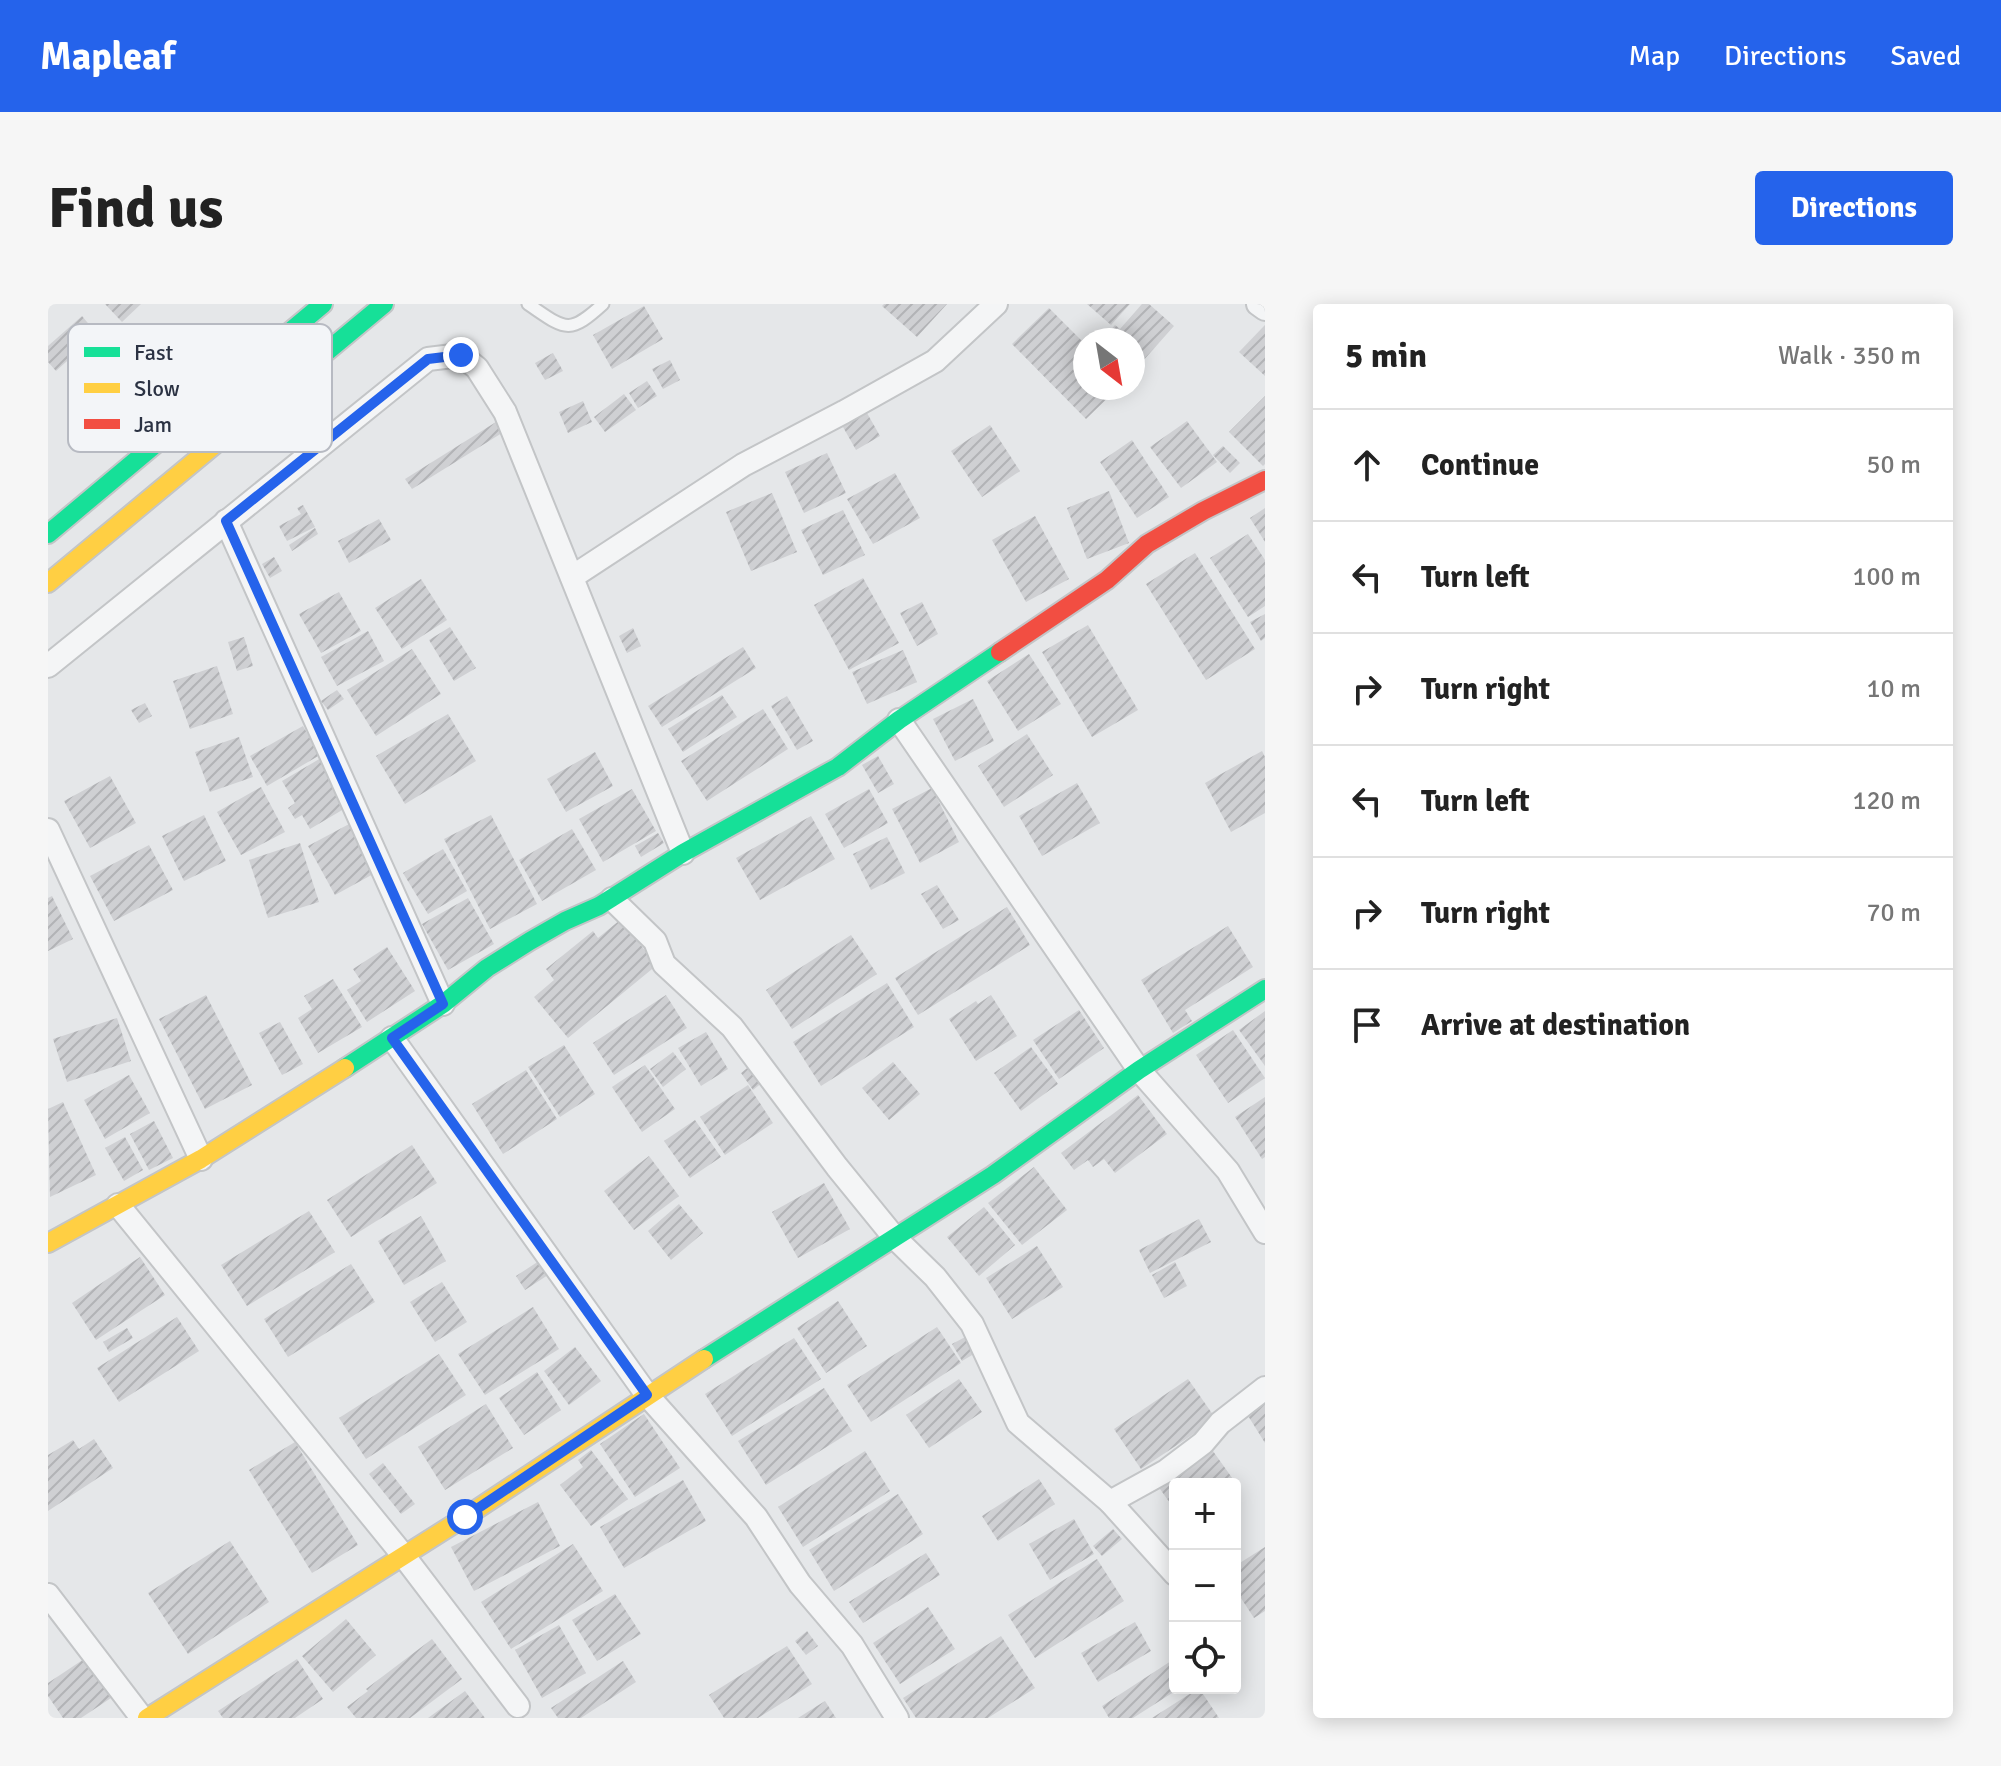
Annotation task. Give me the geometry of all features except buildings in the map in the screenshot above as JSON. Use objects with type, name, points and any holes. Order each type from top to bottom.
[{"type":"main road","points":[[299,324],[323,304]]},
{"type":"main road","points":[[332,347],[384,304]]},
{"type":"main road","points":[[48,534],[146,452]]},
{"type":"main road","points":[[48,583],[206,452]]},
{"type":"main road","points":[[48,1243],[201,1159],[392,1038],[443,1004],[487,968],[530,941],[612,899],[683,853],[838,767],[899,720],[1107,580],[1147,544],[1265,480]]},
{"type":"main road","points":[[145,1718],[465,1517],[647,1395],[993,1175],[1139,1070],[1265,989]]},
{"type":"street","points":[[572,577],[743,465],[935,361],[996,304]]},
{"type":"street","points":[[1258,304],[1265,309]]},
{"type":"street","points":[[332,436],[428,359],[461,355],[477,368],[505,412],[683,853]]},
{"type":"street","points":[[48,666],[312,452]]},
{"type":"street","points":[[226,521],[443,1004]]},
{"type":"street","points":[[899,720],[1139,1070],[1228,1171],[1265,1232]]},
{"type":"street","points":[[48,830],[201,1159]]},
{"type":"street","points":[[612,899],[655,941],[664,964],[732,1027],[837,1167],[894,1237],[935,1277],[972,1324],[1018,1423],[1110,1502],[1169,1567]]},
{"type":"street","points":[[392,1038],[647,1395],[756,1517],[800,1584],[852,1645],[897,1718]]},
{"type":"street","points":[[118,1205],[403,1555],[518,1706]]},
{"type":"street","points":[[1110,1502],[1166,1471],[1265,1388]]},
{"type":"street","points":[[48,1595],[145,1718]]},
{"type":"lane","points":[[528,304],[557,323],[572,325],[581,324],[603,304]]},
{"type":"traffic: fast","points":[[299,324],[323,304]]},
{"type":"traffic: fast","points":[[332,347],[384,304]]},
{"type":"traffic: fast","points":[[48,534],[146,452]]},
{"type":"traffic: fast","points":[[345,1068],[443,1004],[487,968],[530,941],[599,906],[683,853],[838,767],[899,720],[1000,652]]},
{"type":"traffic: fast","points":[[704,1359],[993,1175],[1139,1070],[1265,989]]},
{"type":"traffic: slow","points":[[48,583],[206,452]]},
{"type":"traffic: slow","points":[[48,1243],[201,1159],[345,1068]]},
{"type":"traffic: slow","points":[[147,1718],[465,1517],[704,1359]]},
{"type":"traffic: jam","points":[[1000,652],[1107,580],[1147,544],[1265,480]]},
{"type":"route","points":[[461,355],[428,359],[226,521],[443,1004],[392,1038],[647,1395],[465,1517]]}]
